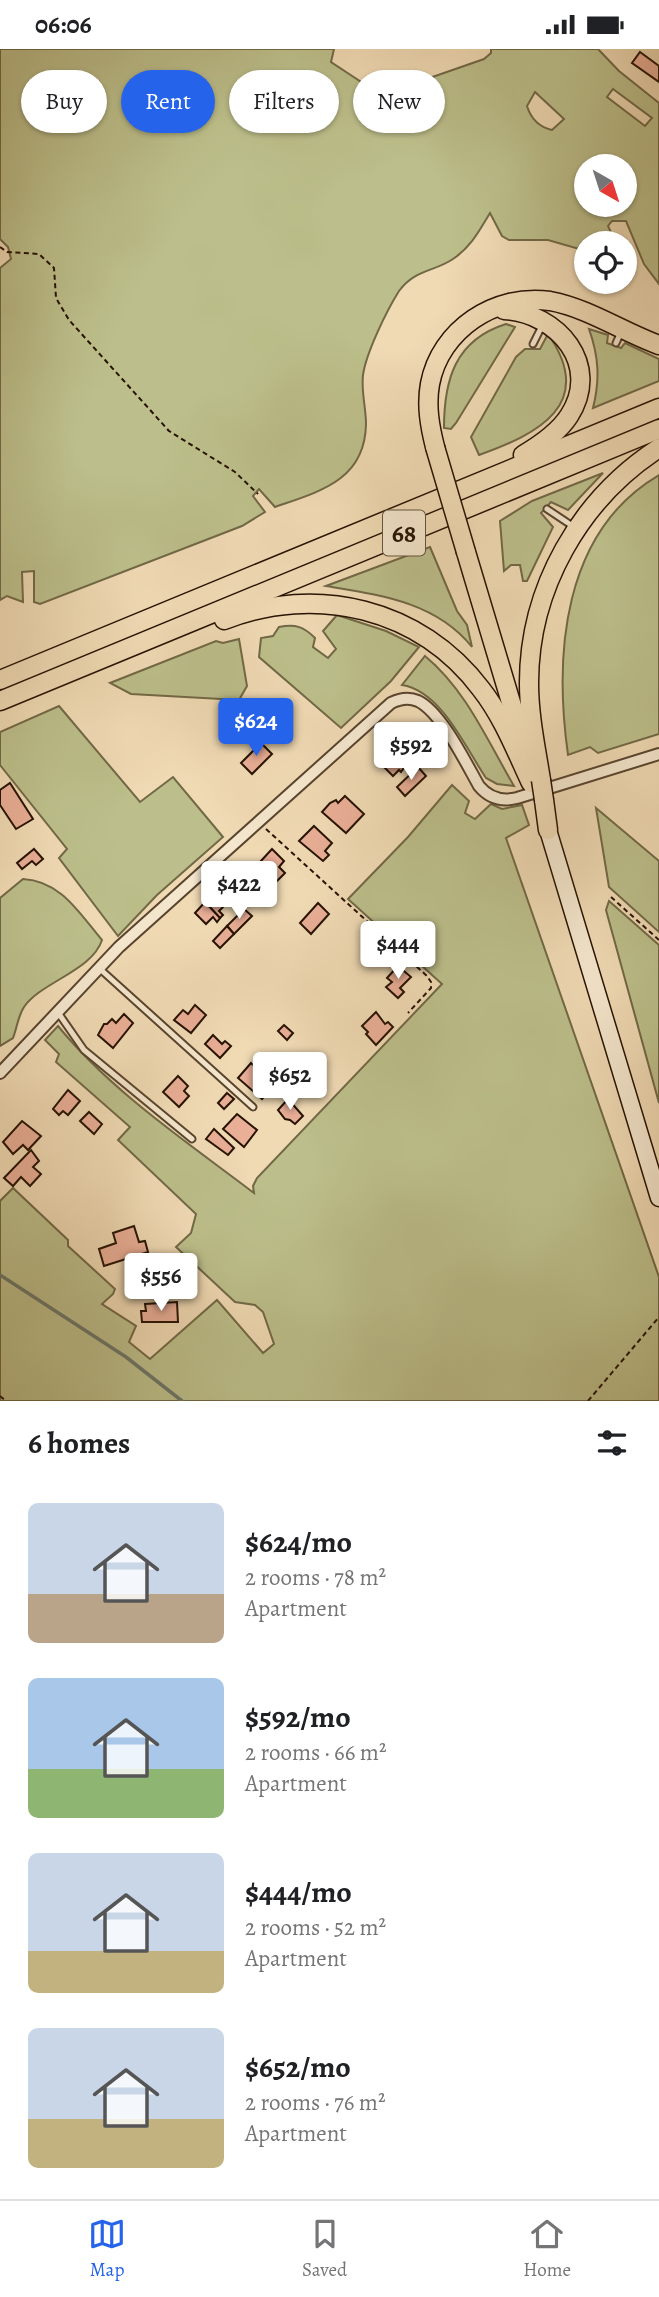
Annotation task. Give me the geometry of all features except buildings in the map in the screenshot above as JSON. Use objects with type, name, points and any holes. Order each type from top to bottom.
[{"type":"highway","points":[[548,831],[542,801],[435,447],[428,404],[433,371],[453,337],[483,313],[522,301],[549,301],[575,309],[619,336],[659,345]]},
{"type":"highway","points":[[459,490],[485,471],[521,456],[542,443],[563,425],[574,408],[579,388],[576,358],[566,340],[545,320],[514,310],[483,313]]},
{"type":"highway","name":"68","points":[[0,680],[659,408]]},
{"type":"highway","name":"68","points":[[0,701],[659,429]]},
{"type":"highway","points":[[535,781],[530,703],[531,646],[547,586],[576,529],[607,490],[633,466],[659,448]]},
{"type":"highway","points":[[150,639],[181,638],[244,613],[287,604],[334,604],[384,616],[429,639],[473,678],[497,712],[535,781]]},
{"type":"main road","points":[[548,831],[659,1198]]},
{"type":"street","points":[[0,1073],[169,900],[386,706],[401,699],[418,701],[428,708],[483,791],[502,800],[517,798],[659,754]]},
{"type":"lane","points":[[533,344],[545,320]]},
{"type":"lane","points":[[547,509],[576,529]]},
{"type":"lane","points":[[100,969],[254,1107]]},
{"type":"lane","points":[[59,1014],[84,1050],[192,1139]]},
{"type":"path","points":[[0,247],[6,252],[38,254],[54,268],[56,298],[69,320],[169,432],[235,472],[258,494]]},
{"type":"path","points":[[258,821],[432,982],[431,988],[408,1013]]},
{"type":"path","points":[[611,897],[659,940]]},
{"type":"path","points":[[588,1401],[659,1317]]},
{"type":"path","points":[[0,1396],[6,1401]]},
{"type":"green space","points":[[0,49],[334,49],[331,62],[353,77],[353,133],[445,133],[445,73],[484,59],[491,53],[491,49],[598,49],[619,71],[659,103],[659,284],[644,264],[637,247],[637,231],[630,231],[626,221],[612,221],[608,226],[610,231],[574,231],[574,248],[548,240],[509,240],[502,236],[490,213],[465,249],[446,263],[412,279],[394,299],[365,366],[364,443],[349,471],[324,488],[275,507],[259,489],[253,496],[265,512],[242,526],[40,604],[34,602],[34,571],[22,572],[23,602],[7,596],[0,600],[0,268],[11,259],[8,247],[0,239]],"holes":[[[613,89],[652,118],[645,126],[607,97]],[[535,92],[564,119],[552,130],[543,127],[531,115],[527,106]]]},
{"type":"green space","points":[[506,324],[515,327],[456,423],[451,429],[444,428],[450,378],[456,364],[475,340]]},
{"type":"green space","points":[[589,329],[608,335],[607,343],[621,348],[625,343],[659,359],[659,381],[593,408],[597,369]]},
{"type":"green space","points":[[548,334],[562,358],[566,379],[563,398],[554,413],[540,426],[501,447],[479,455],[471,437],[516,357],[525,349],[540,349]]},
{"type":"green space","points":[[603,473],[568,510],[551,502],[541,513],[553,527],[527,581],[523,581],[520,565],[511,565],[504,571],[500,521],[532,501]]},
{"type":"green space","points":[[659,475],[659,734],[598,753],[590,747],[568,755],[564,717],[565,637],[572,599],[584,562],[602,529],[627,499]]},
{"type":"green space","points":[[430,547],[457,611],[467,625],[472,647],[458,632],[424,610],[386,597],[326,586]]},
{"type":"green space","points":[[337,615],[386,631],[419,647],[391,681],[341,728],[259,657],[261,638],[273,636],[279,627],[290,626],[303,628],[311,634],[315,638],[313,647],[328,658],[336,649],[323,631]]},
{"type":"green space","points":[[239,639],[247,686],[239,700],[131,694],[110,683],[216,641],[223,643]]},
{"type":"green space","points":[[425,656],[464,700],[514,786],[497,784],[486,778],[440,709],[416,689],[402,685]]},
{"type":"green space","points":[[59,706],[140,802],[173,777],[223,837],[157,895],[118,936],[59,858],[67,849],[0,765],[0,732]]},
{"type":"green space","points":[[452,785],[469,801],[465,813],[475,819],[491,804],[502,809],[522,805],[529,825],[506,838],[659,1277],[659,1401],[0,1401],[0,1201],[13,1188],[68,1240],[68,1246],[115,1289],[102,1304],[136,1326],[129,1342],[150,1359],[217,1300],[263,1353],[274,1344],[263,1312],[255,1305],[235,1302],[176,1247],[191,1233],[196,1214],[118,1140],[130,1127],[56,1062],[59,1054],[45,1040],[58,1026],[102,1073],[126,1094],[254,1193],[253,1186],[257,1178],[442,984],[348,899],[408,837]]},
{"type":"green space","points":[[596,808],[659,861],[659,932],[609,887]]},
{"type":"green space","points":[[23,879],[36,881],[59,892],[102,940],[88,960],[32,998],[22,1011],[13,1038],[0,1046],[0,898]]},
{"type":"green space","points":[[609,901],[659,945],[659,1103],[606,910]]},
{"type":"waterway","points":[[0,1275],[126,1357],[182,1401]]}]
